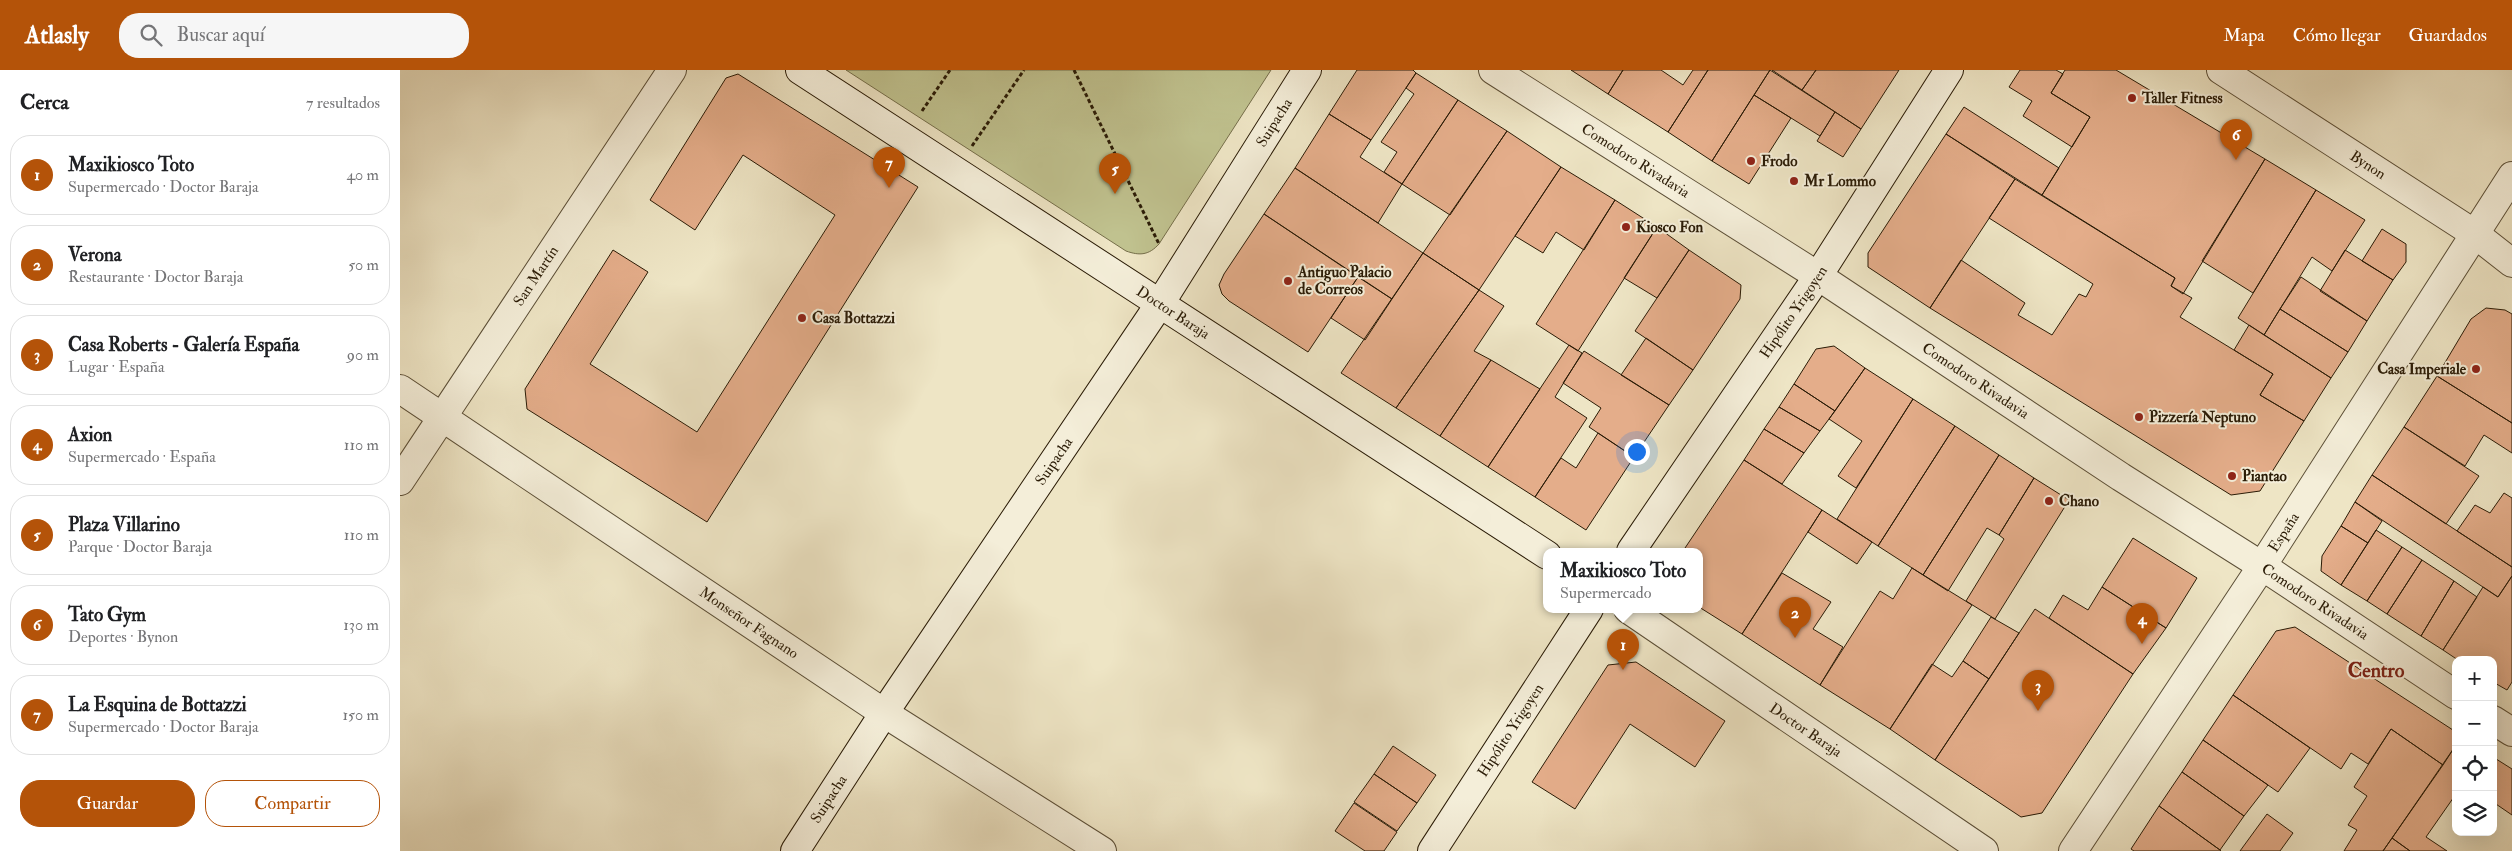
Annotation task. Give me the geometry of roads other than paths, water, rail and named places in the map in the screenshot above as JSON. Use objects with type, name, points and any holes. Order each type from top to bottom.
[{"type":"street","name":"San Martín","points":[[400,481],[672,70]]},
{"type":"street","name":"Doctor Baraja","points":[[800,70],[1161,302],[1543,552]]},
{"type":"street","name":"Suipacha","points":[[795,851],[884,713],[1161,302],[1307,70]]},
{"type":"street","name":"Comodoro Rivadavia","points":[[1492,70],[1818,276],[2112,472],[2262,566],[2452,692]]},
{"type":"street","name":"Hipólito Yrigoyen","points":[[1633,548],[1818,276],[1949,70]]},
{"type":"street","name":"Bynon","points":[[2221,70],[2474,234],[2512,263]]},
{"type":"street","name":"España","points":[[2073,851],[2262,566],[2512,176]]},
{"type":"street","name":"Monseñor Fagnano","points":[[400,389],[884,713],[1102,851]]},
{"type":"street","name":"Hipólito Yrigoyen","points":[[1432,851],[1586,613]]},
{"type":"street","name":"Doctor Baraja","points":[[1634,613],[1984,851]]},
{"type":"street","points":[[2497,723],[2512,732]]},
{"type":"place","name":"Taller Fitness","points":[[2132,98]]},
{"type":"place","name":"Tato Gym","points":[[2236,160]]},
{"type":"place","name":"Frodo","points":[[1751,161]]},
{"type":"place","name":"Mr Lommo","points":[[1794,181]]},
{"type":"place","name":"La Esquina de Bottazzi","points":[[889,188]]},
{"type":"place","name":"Plaza Villarino","points":[[1115,194]]},
{"type":"place","name":"Kiosco Fon","points":[[1626,227]]},
{"type":"place","name":"Antiguo Palacio de Correos","points":[[1288,281]]},
{"type":"place","name":"Casa Bottazzi","points":[[802,318]]},
{"type":"place","name":"Casa Imperiale","points":[[2476,369]]},
{"type":"place","name":"Pizzería Neptuno","points":[[2139,417]]},
{"type":"place","name":"Piantao","points":[[2232,476]]},
{"type":"place","name":"Chano","points":[[2049,501]]},
{"type":"place","name":"Verona","points":[[1795,638]]},
{"type":"place","name":"Axion","points":[[2142,644]]},
{"type":"place","name":"Maxikiosco Toto","points":[[1623,670]]},
{"type":"place","name":"Casa Roberts - Galería España","points":[[2038,711]]},
{"type":"district","name":"Centro","points":[[2376,670]]}]
